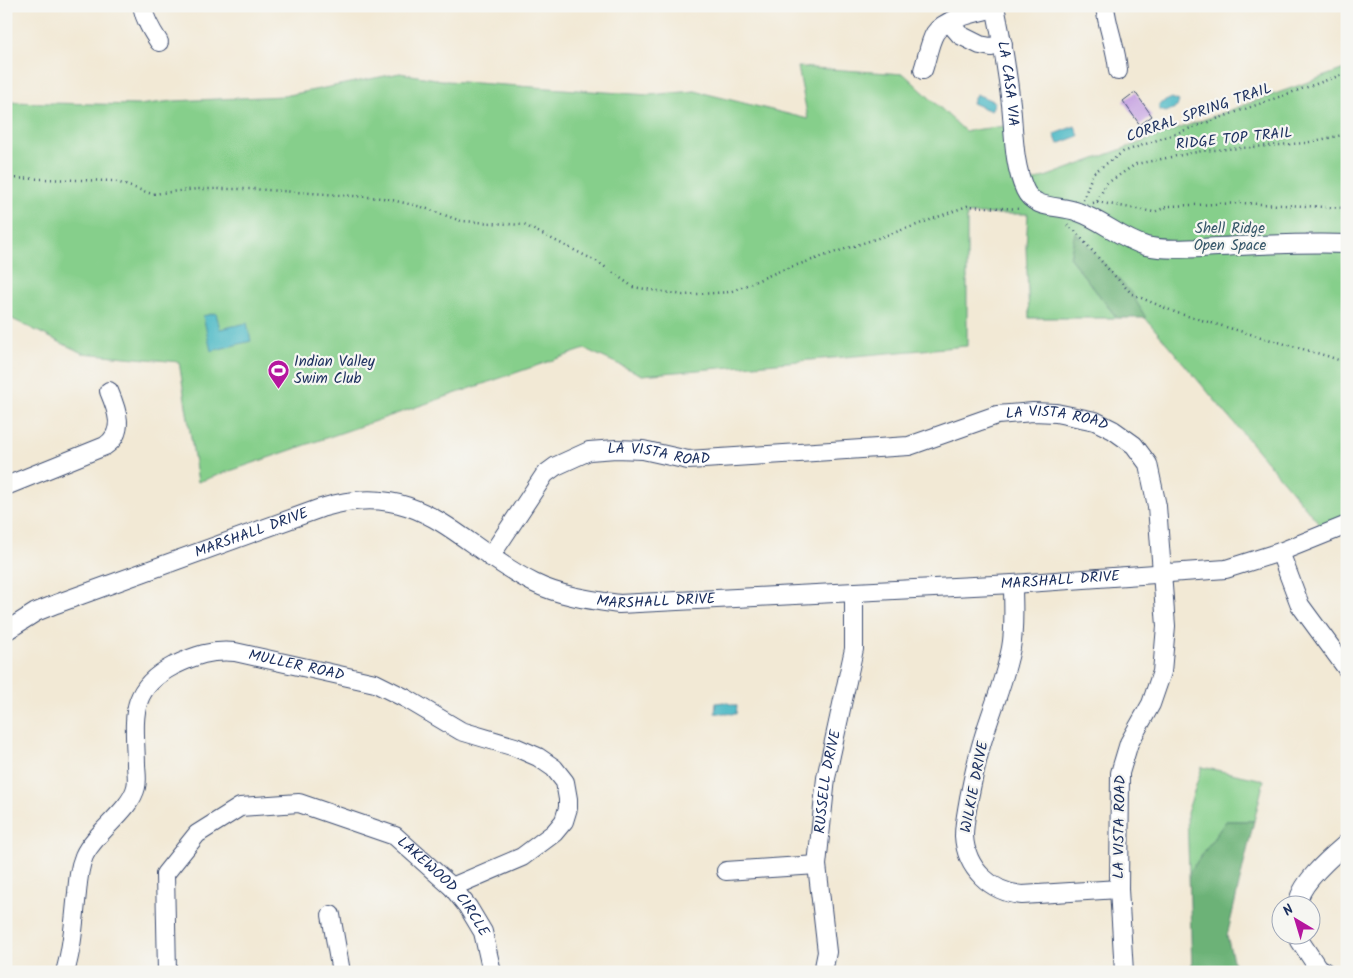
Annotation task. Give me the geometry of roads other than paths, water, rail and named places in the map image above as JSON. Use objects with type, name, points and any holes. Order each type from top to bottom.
[{"type":"street","points":[[142,6],[149,28],[159,42]]},
{"type":"street","points":[[1104,6],[1106,21],[1117,59],[1118,71]]},
{"type":"street","points":[[923,70],[934,35],[944,24],[995,7]]},
{"type":"street","name":"LA CASA VIA","points":[[995,7],[1003,44],[1017,162],[1024,188],[1029,198],[1040,204],[1079,209],[1114,231],[1144,245],[1156,248],[1322,243],[1347,244]]},
{"type":"street","points":[[951,21],[960,35],[980,45],[991,47],[1003,44]]},
{"type":"street","points":[[6,486],[111,442],[116,436],[118,422],[117,411],[109,391]]},
{"type":"street","name":"LA VISTA ROAD","points":[[490,557],[545,474],[556,466],[588,451],[642,450],[688,460],[909,446],[997,415],[1033,412],[1056,413],[1094,421],[1113,430],[1134,445],[1148,464],[1157,506],[1166,626],[1162,672],[1150,704],[1129,743],[1120,773],[1119,889],[1124,972]]},
{"type":"street","name":"MARSHALL DRIVE","points":[[6,631],[36,612],[56,604],[338,502],[377,500],[411,507],[427,513],[444,523],[512,572],[536,584],[593,601],[619,604],[1013,584],[1226,569],[1280,552],[1347,525]]},
{"type":"street","points":[[1280,552],[1300,606],[1347,669]]},
{"type":"street","name":"WILKIE DRIVE","points":[[1013,584],[1011,648],[1003,679],[982,741],[964,824],[965,844],[970,860],[975,869],[990,884],[1010,894],[1022,895],[1119,889]]},
{"type":"street","name":"RUSSELL DRIVE","points":[[823,972],[828,952],[817,866],[826,778],[854,649],[854,592]]},
{"type":"street","name":"MULLER ROAD","points":[[66,972],[70,957],[79,869],[84,855],[92,842],[128,802],[137,786],[135,715],[142,692],[162,672],[194,656],[217,651],[235,652],[375,683],[407,699],[461,731],[515,747],[538,757],[554,768],[565,782],[568,808],[564,820],[554,833],[522,857],[452,887]]},
{"type":"street","name":"LAKEWOOD CIRCLE","points":[[167,972],[164,874],[197,834],[240,807],[299,802],[395,836],[452,887],[468,907],[483,932],[492,972]]},
{"type":"street","points":[[1299,896],[1321,865],[1347,843]]},
{"type":"street","points":[[726,871],[817,866]]},
{"type":"street","points":[[331,915],[341,972]]},
{"type":"street","points":[[1303,946],[1318,968],[1325,972]]},
{"type":"water","points":[[976,94],[995,102],[991,111],[972,103]]},
{"type":"water","points":[[1172,98],[1179,101],[1177,107],[1166,112],[1159,110],[1159,104]]},
{"type":"water","points":[[1075,126],[1079,136],[1058,144],[1054,134]]},
{"type":"water","points":[[216,313],[220,329],[247,323],[251,341],[211,351],[203,316]]},
{"type":"water","points":[[724,702],[737,706],[736,714],[715,713],[716,703]]},
{"type":"place","name":"Indian Valley Swim Club","points":[[278,390]]},
{"type":"park label","name":"Shell Ridge Open Space","points":[[1230,238]]}]
